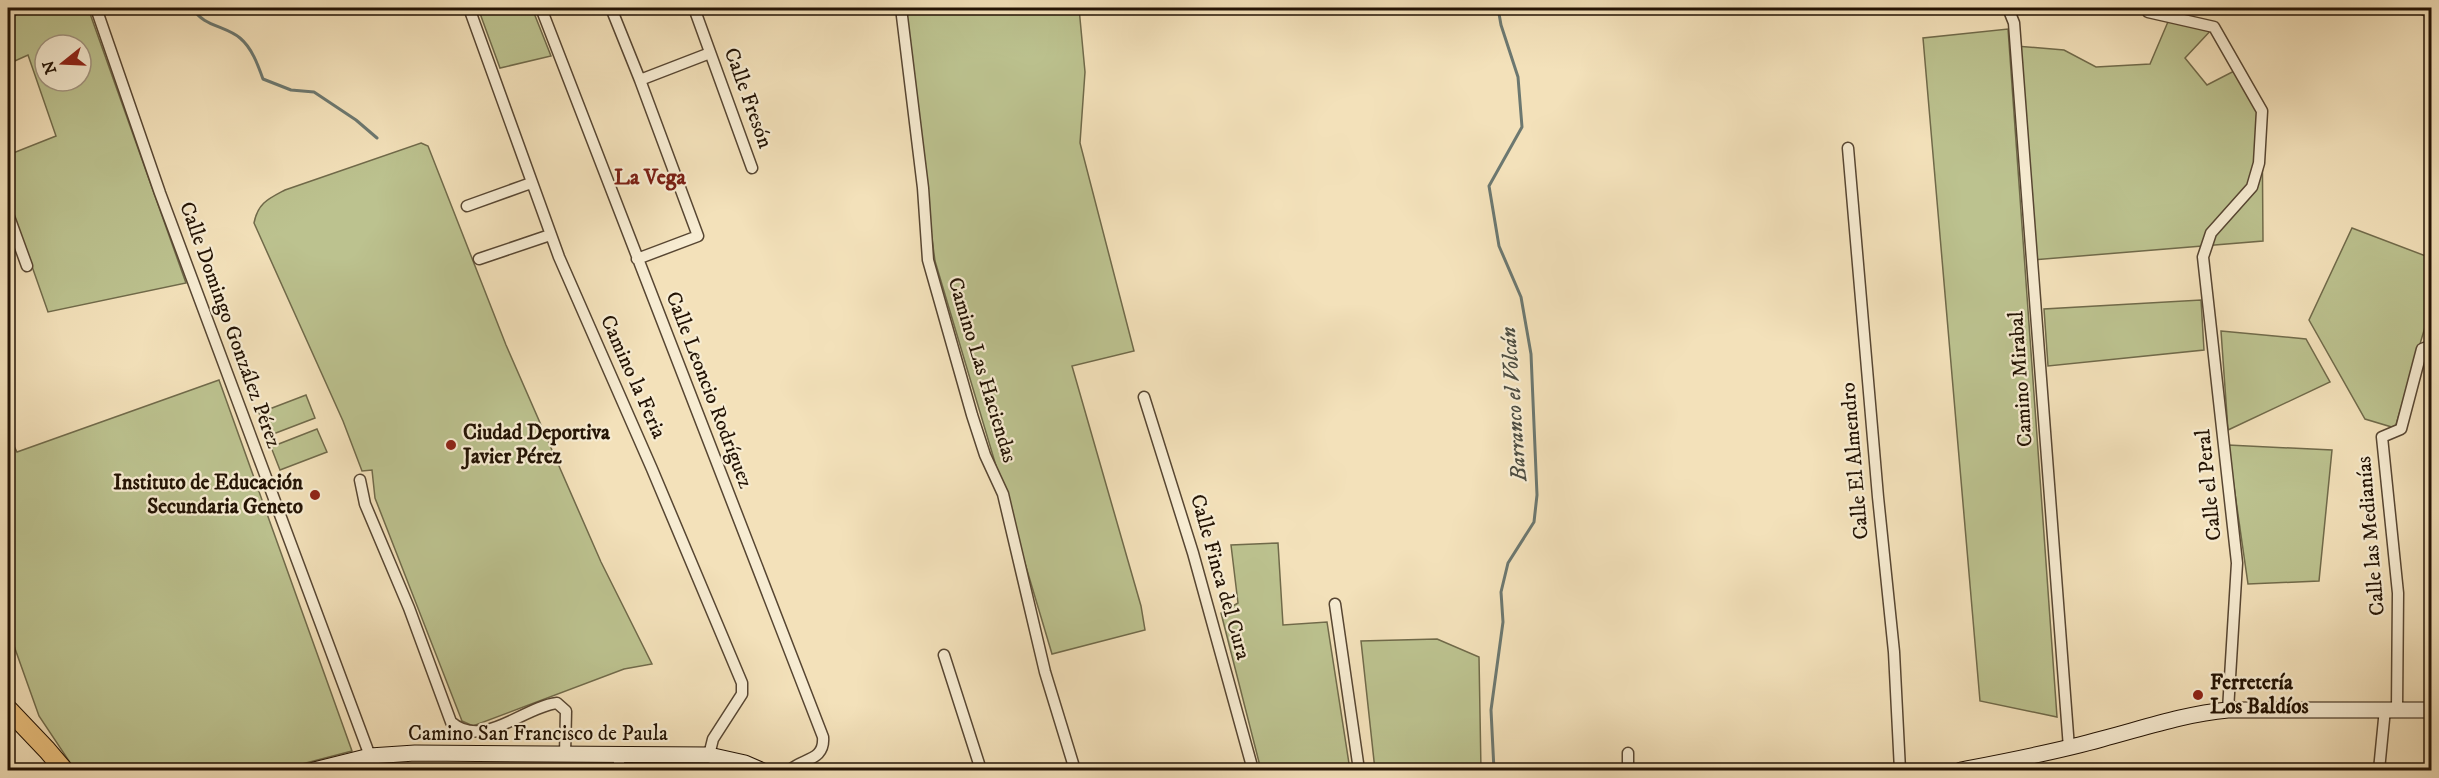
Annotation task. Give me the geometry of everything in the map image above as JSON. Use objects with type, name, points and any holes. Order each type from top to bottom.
[{"type":"main road","points":[[8,11],[12,8]]},
{"type":"main road","points":[[8,709],[64,771]]},
{"type":"main road","points":[[1961,771],[2069,748],[2178,717],[2228,710],[2432,710]]},
{"type":"main road","name":"Camino San Francisco de Paula","points":[[314,771],[370,756],[415,753],[709,755],[745,763],[761,771]]},
{"type":"street","name":"Calle Domingo González Pérez","points":[[96,8],[160,193],[370,756]]},
{"type":"street","name":"Camino la Feria","points":[[469,8],[550,235],[742,683],[742,694],[718,729],[709,755]]},
{"type":"street","name":"Calle Leoncio Rodríguez","points":[[541,8],[823,737],[824,746],[821,752],[790,771]]},
{"type":"street","points":[[611,8],[698,236],[637,259]]},
{"type":"street","name":"Calle Fresón","points":[[694,8],[752,168]]},
{"type":"street","name":"Camino Las Haciendas","points":[[901,8],[923,188],[928,260],[985,455],[1003,494],[1045,672],[1075,771]]},
{"type":"street","name":"Camino Mirabal","points":[[2008,8],[2014,23],[2069,748]]},
{"type":"street","name":"Calle el Peral","points":[[2146,8],[2148,12],[2214,27],[2262,111],[2259,163],[2252,187],[2211,233],[2203,257],[2237,563],[2228,710]]},
{"type":"street","points":[[640,80],[710,53]]},
{"type":"street","name":"Calle El Almendro","points":[[1848,148],[1878,497],[1894,652],[1900,771]]},
{"type":"street","points":[[467,206],[531,183]]},
{"type":"street","points":[[8,214],[27,266]]},
{"type":"street","points":[[479,259],[550,235]]},
{"type":"street","name":"Calle las Medianías","points":[[2391,709],[2398,593],[2382,437],[2401,429],[2422,349],[2432,345]]},
{"type":"street","name":"Calle Finca del Cura","points":[[1144,397],[1193,553],[1253,771]]},
{"type":"street","points":[[360,480],[365,504],[409,608],[451,722],[459,730],[467,732],[488,731],[545,705],[557,703],[566,711],[566,754]]},
{"type":"street","points":[[1335,604],[1359,771]]},
{"type":"street","points":[[944,655],[981,771]]},
{"type":"street","points":[[2379,771],[2391,709]]},
{"type":"street","points":[[1628,753],[1628,771]]},
{"type":"street","points":[[618,754],[620,771]]},
{"type":"green space","points":[[24,8],[88,8],[186,283],[48,312],[8,198],[8,155],[56,136],[41,93],[93,93],[93,33],[33,33],[33,69],[28,55],[8,64],[8,17]]},
{"type":"green space","points":[[478,8],[532,8],[551,56],[500,68]]},
{"type":"green space","points":[[901,8],[1079,8],[1085,72],[1080,143],[1134,351],[1072,366],[1141,606],[1145,630],[1052,654],[935,261]]},
{"type":"green space","points":[[2431,8],[2431,19],[2410,9]]},
{"type":"green space","points":[[2170,17],[2214,27],[2185,58],[2207,85],[2238,69],[2262,111],[2263,241],[2032,260],[2016,46],[2064,50],[2096,67],[2150,64]]},
{"type":"green space","points":[[2008,29],[2057,717],[1980,701],[1923,38]]},
{"type":"green space","name":"Ciudad Deportiva Javier Pérez","points":[[421,143],[428,146],[506,345],[601,562],[652,664],[624,669],[473,726],[462,721],[375,498],[372,470],[362,471],[343,421],[254,223],[261,206],[285,190]]},
{"type":"green space","points":[[2352,228],[2431,258],[2431,307],[2395,428],[2365,419],[2309,320]]},
{"type":"green space","points":[[2201,300],[2204,350],[2048,366],[2044,309]]},
{"type":"green space","points":[[2221,331],[2306,339],[2330,382],[2228,430]]},
{"type":"green space","points":[[219,380],[352,751],[279,770],[75,770],[39,716],[8,629],[8,434],[17,452]]},
{"type":"green space","points":[[306,395],[315,418],[268,436],[259,413]]},
{"type":"green space","points":[[317,429],[327,452],[280,470],[271,447]]},
{"type":"green space","points":[[2228,445],[2332,450],[2319,581],[2248,584]]},
{"type":"green space","points":[[1278,543],[1283,625],[1327,622],[1350,770],[1261,770],[1221,613],[1238,603],[1231,545]]},
{"type":"green space","points":[[1437,639],[1479,657],[1481,770],[1375,770],[1361,641]]},
{"type":"waterway","points":[[193,8],[202,19],[234,34],[244,42],[254,57],[263,79],[291,90],[314,92],[356,120],[377,138]]},
{"type":"waterway","name":"Barranco el Volcán","points":[[1494,770],[1491,710],[1503,622],[1501,592],[1508,563],[1534,522],[1537,495],[1531,354],[1521,297],[1499,246],[1489,186],[1522,127],[1518,77],[1501,25],[1498,8]]},
{"type":"place","name":"Ciudad Deportiva Javier Pérez","points":[[451,445]]},
{"type":"place","name":"Instituto de Educación Secundaria Geneto","points":[[315,495]]},
{"type":"place","name":"Ferretería Los Baldíos","points":[[2198,695]]},
{"type":"district","name":"La Vega","points":[[650,177]]}]
